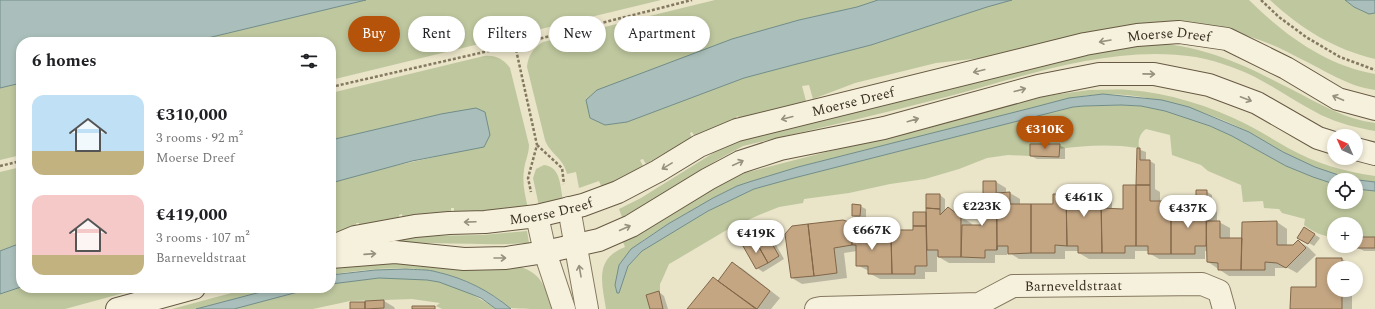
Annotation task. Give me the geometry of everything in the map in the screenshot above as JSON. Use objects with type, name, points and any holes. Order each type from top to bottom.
[{"type":"street","name":"Moerse Dreef","points":[[336,245],[355,237],[415,226],[485,222],[537,216],[583,205],[618,192],[658,171],[699,146],[737,130],[1085,44],[1137,35],[1179,32],[1227,39],[1286,68],[1338,99],[1375,109]]},
{"type":"street","points":[[336,257],[395,252],[464,258],[506,258],[545,252],[599,240],[631,226],[708,179],[740,162],[780,149],[884,128],[1038,86],[1099,74],[1154,74],[1210,85],[1257,103],[1318,138],[1327,141]]},
{"type":"street","points":[[1363,151],[1375,154]]},
{"type":"street","points":[[569,208],[587,309]]},
{"type":"street","points":[[537,216],[545,252],[564,309]]},
{"type":"street","name":"Barneveldstraat","points":[[816,309],[979,304],[1013,286],[1202,284],[1219,291],[1224,309]]},
{"type":"street","points":[[117,309],[176,293]]},
{"type":"path","points":[[541,38],[692,0]]},
{"type":"path","points":[[1261,0],[1284,21],[1333,53],[1375,70]]},
{"type":"path","points":[[336,86],[484,52]]},
{"type":"path","points":[[517,52],[537,145],[528,178],[537,216]]},
{"type":"path","points":[[537,145],[562,168],[569,208]]},
{"type":"path","points":[[0,166],[16,162]]},
{"type":"green space","points":[[366,0],[661,0],[595,16],[549,16],[549,27],[541,29],[541,16],[473,16],[473,46],[465,48],[465,16],[408,16],[408,52],[446,52],[336,79],[336,37],[212,37]]},
{"type":"green space","points":[[715,0],[878,0],[857,7],[799,20],[590,118],[605,125],[627,122],[744,78],[871,45],[1012,0],[1249,0],[1276,25],[1306,47],[1339,64],[1375,74],[1375,90],[1346,82],[1266,42],[1229,31],[936,63],[855,83],[813,99],[809,85],[802,86],[806,101],[782,111],[740,122],[738,116],[736,117],[737,123],[695,137],[692,132],[690,133],[692,139],[646,164],[643,159],[640,160],[643,166],[602,188],[599,181],[579,188],[576,172],[567,174],[563,163],[550,149],[545,140],[527,67],[529,59],[533,52],[541,52],[541,43],[549,41],[549,52],[606,52],[606,27],[614,25],[614,52],[710,52],[710,16],[649,16]]},
{"type":"green space","points":[[1270,0],[1345,0],[1367,13],[1375,13],[1375,59],[1346,50],[1319,37],[1294,20]]},
{"type":"green space","points":[[1157,43],[1176,45],[1210,53],[1242,65],[1332,110],[1353,118],[1375,123],[1375,131],[1348,125],[1327,118],[1255,77],[1242,71],[1196,57],[1164,54],[1101,58],[1069,64],[921,104],[743,146],[634,211],[622,217],[619,209],[641,198],[731,142],[1060,57]]},
{"type":"green space","points":[[484,56],[499,58],[510,68],[529,145],[523,175],[528,208],[454,215],[454,208],[451,208],[451,215],[403,220],[402,214],[399,215],[400,221],[360,229],[359,223],[356,223],[357,229],[336,235],[336,182],[376,170],[448,154],[441,114],[336,139],[336,92]]},
{"type":"green space","points":[[16,84],[16,156],[0,160],[0,88]]},
{"type":"green space","points":[[1089,90],[1124,90],[1174,97],[1204,106],[1232,117],[1309,158],[1327,165],[1358,173],[1332,173],[1316,168],[1294,158],[1253,134],[1196,110],[1159,100],[1140,97],[1103,94],[1085,96],[1049,103],[798,167],[737,186],[668,224],[642,241],[619,265],[615,288],[619,293],[628,266],[642,251],[708,211],[754,189],[1073,107],[1084,106],[1141,106],[1165,111],[1210,126],[1232,136],[1286,166],[1327,182],[1327,209],[1363,209],[1363,190],[1375,191],[1375,237],[1363,237],[1363,217],[1327,217],[1327,236],[1311,230],[1304,225],[1305,219],[1282,213],[1279,209],[1264,208],[1263,201],[1243,202],[1241,185],[1208,171],[1201,165],[1172,155],[1170,135],[1146,129],[1140,138],[1139,148],[1099,146],[1059,149],[1059,144],[1031,144],[1030,156],[1008,155],[987,158],[959,169],[925,179],[890,184],[849,193],[804,199],[803,203],[779,207],[730,228],[669,264],[660,284],[660,297],[659,291],[646,295],[650,309],[606,309],[602,273],[608,258],[615,252],[625,247],[621,237],[725,180],[741,174],[1046,96]]},
{"type":"green space","points":[[544,165],[554,169],[557,173],[563,200],[539,206],[533,178],[536,169]]},
{"type":"green space","points":[[16,168],[16,245],[0,251],[0,172]]},
{"type":"green space","points":[[1363,174],[1375,176],[1375,182],[1363,181]]},
{"type":"green space","points":[[527,231],[529,243],[397,243],[396,239],[422,236],[483,235]]},
{"type":"green space","points":[[361,262],[514,265],[531,271],[541,281],[553,309],[510,308],[499,299],[471,283],[446,274],[396,268],[363,270],[336,274],[336,266]]},
{"type":"green space","points":[[379,278],[417,278],[447,284],[480,299],[496,309],[442,309],[436,306],[440,303],[412,299],[350,301],[313,309],[234,309],[294,293],[336,293],[336,283]]},
{"type":"green space","points":[[16,289],[16,293],[124,293],[65,309],[0,309],[0,294]]},
{"type":"green space","points":[[231,293],[257,293],[196,309],[172,309]]},
{"type":"shaded area","points":[[0,0],[366,0],[212,37],[16,37],[16,84],[0,88]]},
{"type":"shaded area","points":[[878,0],[1012,0],[871,45],[744,78],[627,122],[605,125],[590,118],[586,100],[597,90],[698,52],[710,52],[710,47],[732,39],[799,20],[857,7]]},
{"type":"shaded area","points":[[1345,0],[1375,0],[1375,13],[1369,14],[1354,7]]},
{"type":"shaded area","points":[[1103,94],[1162,100],[1189,107],[1249,132],[1283,152],[1315,167],[1332,173],[1327,173],[1327,182],[1313,177],[1286,166],[1232,136],[1210,126],[1165,111],[1141,106],[1121,105],[1073,107],[754,189],[708,211],[642,251],[628,266],[619,293],[617,293],[615,285],[619,265],[631,249],[668,224],[737,186],[798,167],[1069,98]]},
{"type":"shaded area","points":[[476,108],[485,112],[490,135],[484,147],[412,161],[336,182],[336,139],[441,114]]},
{"type":"shaded area","points":[[1363,181],[1375,182],[1375,191],[1363,190]]},
{"type":"shaded area","points":[[16,245],[16,289],[0,294],[0,251]]},
{"type":"shaded area","points":[[375,270],[425,270],[447,275],[476,286],[494,296],[511,309],[496,309],[481,298],[439,282],[427,280],[379,278],[336,283],[336,274]]},
{"type":"shaded area","points":[[257,293],[294,293],[234,309],[196,309]]},
{"type":"building","points":[[1030,144],[1060,144],[1059,157],[1030,156]]},
{"type":"building","points":[[1137,148],[1140,148],[1140,160],[1150,160],[1150,185],[1136,185]]},
{"type":"building","points":[[983,181],[996,181],[997,250],[985,250],[985,258],[961,257],[962,225],[983,225]]},
{"type":"building","points":[[1123,185],[1136,185],[1136,246],[1125,246],[1125,253],[1102,253],[1101,208],[1123,209]]},
{"type":"building","points":[[1136,185],[1150,185],[1150,201],[1171,201],[1171,254],[1148,254],[1148,246],[1136,246]]},
{"type":"building","points":[[1066,186],[1101,186],[1102,253],[1078,253],[1078,246],[1067,246]]},
{"type":"building","points":[[1196,190],[1207,190],[1207,205],[1196,205]]},
{"type":"building","points":[[1010,192],[1010,204],[1031,204],[1031,253],[1008,254],[1008,246],[997,246],[997,193]]},
{"type":"building","points":[[926,194],[940,194],[940,209],[926,208]]},
{"type":"building","points":[[1053,194],[1066,194],[1067,246],[1055,245],[1055,253],[1031,253],[1031,204],[1053,204]]},
{"type":"building","points":[[852,204],[861,205],[860,216],[852,216]]},
{"type":"building","points":[[1193,205],[1207,205],[1206,246],[1195,246],[1195,254],[1171,254],[1171,207],[1193,208]]},
{"type":"building","points":[[948,207],[961,217],[961,257],[938,257],[938,250],[927,250],[926,208],[940,209],[940,215]]},
{"type":"building","points":[[913,212],[926,212],[926,226],[913,226]]},
{"type":"building","points":[[843,220],[852,223],[852,245],[834,248],[837,273],[814,276],[808,224]]},
{"type":"building","points":[[1206,221],[1220,221],[1220,238],[1242,238],[1241,270],[1218,270],[1218,263],[1207,262]]},
{"type":"building","points":[[1277,221],[1277,245],[1293,245],[1298,240],[1306,248],[1286,268],[1277,263],[1265,262],[1265,270],[1241,270],[1242,222]]},
{"type":"building","points":[[852,223],[856,225],[870,225],[870,241],[891,241],[892,274],[868,274],[868,266],[856,266],[856,245],[852,245]]},
{"type":"building","points":[[808,224],[814,276],[791,278],[785,234],[792,226]]},
{"type":"building","points":[[913,226],[926,226],[927,266],[915,266],[915,274],[892,274],[891,230],[913,230]]},
{"type":"building","points":[[1304,227],[1315,234],[1308,244],[1297,238]]},
{"type":"building","points":[[766,233],[779,256],[768,263],[755,240]]},
{"type":"building","points":[[1363,237],[1375,237],[1375,248],[1363,248]]},
{"type":"building","points":[[755,240],[768,263],[756,269],[743,246]]},
{"type":"building","points":[[1316,258],[1342,258],[1342,261],[1327,261],[1327,297],[1342,297],[1342,309],[1290,309],[1291,287],[1316,287]]},
{"type":"building","points":[[732,262],[770,291],[757,309],[718,281]]},
{"type":"building","points":[[713,277],[718,281],[756,309],[687,309]]},
{"type":"building","points":[[659,291],[663,309],[650,309],[646,295]]},
{"type":"building","points":[[384,300],[384,308],[365,309],[365,301]]},
{"type":"building","points":[[350,302],[365,302],[365,309],[350,309]]},
{"type":"building","points":[[412,306],[435,306],[435,309],[412,309]]}]
